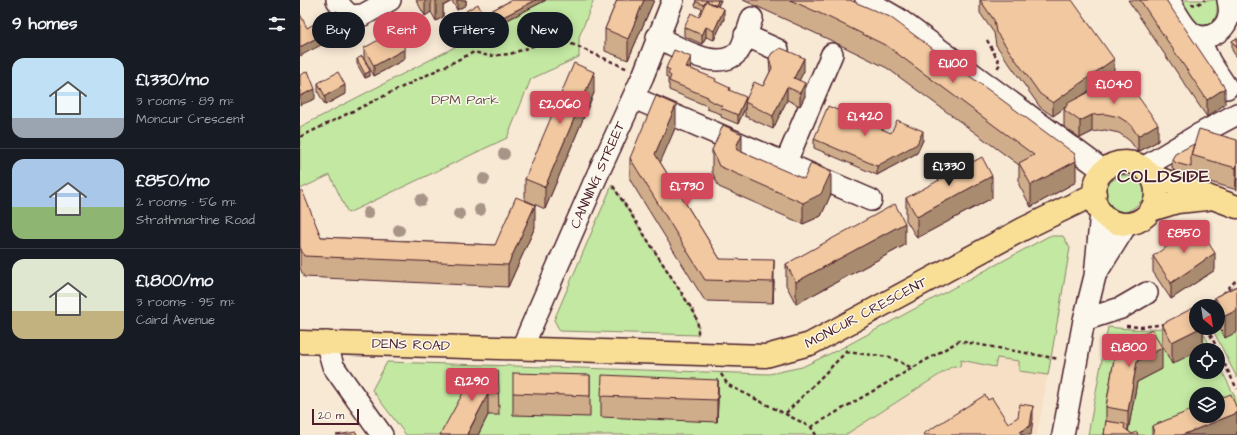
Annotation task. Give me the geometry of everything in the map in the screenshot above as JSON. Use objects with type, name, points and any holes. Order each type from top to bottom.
[{"type":"main road","points":[[1147,172],[1154,183],[1156,192],[1151,210],[1145,218],[1127,224],[1117,223],[1108,219],[1098,203],[1096,185],[1104,171],[1113,165],[1123,163],[1134,164],[1147,172],[1212,199],[1237,207]]},
{"type":"main road","points":[[1151,210],[1177,202],[1212,199]]},
{"type":"main road","name":"MONCUR CRESCENT","points":[[522,348],[721,355],[766,356],[780,354],[810,344],[1023,229],[1098,203]]},
{"type":"main road","name":"DENS ROAD","points":[[300,342],[522,348]]},
{"type":"street","points":[[337,0],[350,16],[362,15],[390,0]]},
{"type":"street","name":"CANNING STREET","points":[[522,348],[596,178],[634,98],[673,0]]},
{"type":"street","points":[[866,0],[897,18],[1104,171]]},
{"type":"street","points":[[1169,0],[1190,32],[1198,37],[1210,62],[1228,88]]},
{"type":"street","points":[[1198,37],[1212,36],[1223,28],[1230,16],[1228,0]]},
{"type":"street","points":[[657,37],[707,60],[722,61],[738,52],[749,27],[778,50]]},
{"type":"street","points":[[786,162],[832,54]]},
{"type":"street","points":[[634,98],[786,162],[871,200]]},
{"type":"street","points":[[1147,172],[1196,136],[1237,114]]},
{"type":"street","points":[[1063,435],[1084,320],[1095,276],[1098,203]]},
{"type":"street","points":[[1095,276],[1127,224]]},
{"type":"street","points":[[1084,320],[1122,308],[1147,292]]},
{"type":"street","points":[[326,342],[333,366],[382,435]]},
{"type":"path","points":[[1187,0],[1196,5],[1205,0]]},
{"type":"path","points":[[986,83],[1000,64],[987,40]]},
{"type":"path","points":[[300,137],[474,52],[489,56],[510,54],[539,44],[565,41],[628,69]]},
{"type":"path","points":[[596,178],[612,185],[695,314],[698,325],[698,335]]},
{"type":"path","points":[[1216,299],[1223,294],[1237,279]]},
{"type":"path","points":[[1122,325],[1142,327],[1171,323]]},
{"type":"path","points":[[786,413],[846,352],[846,346],[837,330]]},
{"type":"path","points":[[811,428],[959,341],[1076,362]]},
{"type":"path","points":[[846,352],[890,357],[912,368]]},
{"type":"path","points":[[721,355],[721,375],[728,385],[786,413],[811,428],[816,435]]},
{"type":"path","points":[[1225,364],[1237,389]]},
{"type":"shaded area","points":[[997,358],[1020,361],[1019,371],[1048,375],[1037,435],[845,435],[954,366],[960,367],[961,360],[995,367]]},
{"type":"green space","name":"DPM Park","points":[[546,0],[594,0],[579,37],[579,57],[531,79],[507,138],[348,213],[330,175],[300,189],[300,127],[453,48],[509,48],[509,19],[517,15],[517,48],[573,48],[573,12],[523,12]]},
{"type":"green space","points":[[1181,0],[1217,0],[1217,11],[1214,19],[1208,24],[1197,25]]},
{"type":"green space","points":[[1123,175],[1140,179],[1147,188],[1139,204],[1124,213],[1109,206],[1104,195],[1105,189],[1109,183]]},
{"type":"green space","points":[[612,185],[695,314],[698,325],[698,335],[560,331],[554,320]]},
{"type":"green space","points":[[1049,236],[1063,236],[1070,248],[1048,375],[1019,371],[1019,361],[997,358],[995,367],[961,360],[960,367],[953,366],[845,435],[406,435],[372,390],[387,362],[769,374],[802,367],[846,346]]},
{"type":"green space","points":[[1237,287],[1237,378],[1225,354],[1225,343],[1220,343],[1216,335],[1225,335],[1225,299]]},
{"type":"green space","points":[[1189,321],[1189,335],[1204,335],[1208,343],[1189,343],[1189,379],[1225,379],[1225,377],[1237,401],[1237,435],[1088,435],[1108,327],[1152,329],[1173,326]]},
{"type":"building","points":[[512,0],[536,0],[509,14],[509,12],[489,12]]},
{"type":"building","points":[[617,0],[644,0],[628,39],[605,29]]},
{"type":"building","points":[[718,0],[716,6],[706,1],[704,5],[695,1]]},
{"type":"building","points":[[790,0],[850,0],[890,17],[1075,154],[1076,161],[1031,185],[1019,163],[1034,155],[887,46]]},
{"type":"building","points":[[980,0],[1072,0],[1114,59],[1053,103],[1040,94],[996,32],[994,20]]},
{"type":"building","points":[[1140,0],[1166,0],[1225,88],[1207,100]]},
{"type":"building","points":[[706,1],[724,9],[714,31],[706,27],[702,35],[684,27],[691,13],[699,17]]},
{"type":"building","points":[[478,4],[482,12],[466,12],[466,11]]},
{"type":"building","points":[[300,14],[307,28],[312,25],[312,40],[300,47]]},
{"type":"building","points":[[1237,38],[1237,48],[1232,41]]},
{"type":"building","points":[[373,43],[373,48],[405,49],[374,66],[365,47]]},
{"type":"building","points":[[781,48],[804,58],[794,78],[805,83],[800,93],[787,87],[773,116],[745,102],[754,82],[763,86],[772,68],[769,58],[772,53]]},
{"type":"building","points":[[674,50],[691,57],[686,67],[716,79],[715,81],[730,88],[729,90],[746,97],[738,115],[721,108],[722,106],[707,99],[708,97],[669,81],[671,76],[668,74],[670,70],[666,68]]},
{"type":"building","points":[[362,56],[370,71],[365,74],[357,59]]},
{"type":"building","points":[[574,63],[594,72],[545,187],[525,179]]},
{"type":"building","points":[[308,71],[315,89],[300,96],[300,75]]},
{"type":"building","points":[[338,72],[345,85],[325,96],[318,83]]},
{"type":"building","points":[[1113,75],[1127,78],[1125,89],[1134,91],[1158,124],[1138,136],[1130,124],[1119,117],[1105,114],[1092,115],[1080,121],[1064,110],[1068,103],[1105,84],[1106,80],[1112,82]]},
{"type":"building","points":[[656,96],[676,105],[655,154],[720,259],[774,260],[773,282],[705,280],[630,158]]},
{"type":"building","points":[[828,106],[891,133],[897,120],[923,131],[917,144],[877,166],[814,139]]},
{"type":"building","points":[[723,125],[742,134],[736,147],[737,150],[804,179],[811,163],[831,172],[821,194],[803,203],[719,166],[712,150]]},
{"type":"building","points":[[1199,129],[1237,140],[1236,168],[1191,155]]},
{"type":"building","points":[[1194,144],[1191,155],[1191,167],[1176,163],[1172,159],[1175,154]]},
{"type":"building","points":[[982,157],[992,176],[917,217],[906,198]]},
{"type":"building","points":[[302,190],[321,237],[495,245],[516,197],[535,205],[508,265],[304,256],[300,247],[300,191]]},
{"type":"building","points":[[895,204],[905,223],[796,282],[786,264]]},
{"type":"building","points":[[1197,226],[1215,253],[1171,283],[1153,256]]},
{"type":"building","points":[[1237,286],[1237,310],[1225,316],[1225,299],[1216,299],[1215,297]]},
{"type":"building","points":[[1189,310],[1189,334],[1172,342],[1162,324]]},
{"type":"building","points":[[1152,329],[1162,348],[1137,361],[1128,411],[1106,407],[1116,347]]},
{"type":"building","points":[[475,371],[498,371],[499,393],[488,394],[467,434],[468,435],[440,435]]},
{"type":"building","points":[[513,373],[590,375],[590,396],[513,393]]},
{"type":"building","points":[[602,375],[718,380],[717,400],[601,396]]},
{"type":"building","points":[[1231,394],[1237,409],[1237,413],[1225,418],[1225,396]]},
{"type":"building","points":[[985,395],[988,400],[992,398],[1008,423],[1018,417],[1020,404],[1033,406],[1030,426],[1020,432],[1022,435],[923,434]]},
{"type":"building","points":[[1189,411],[1189,423],[1212,423],[1182,435],[1155,435],[1152,426]]},
{"type":"building","points":[[1106,421],[1125,424],[1124,428],[1132,434],[1137,432],[1138,435],[1104,435]]},
{"type":"building","points":[[356,432],[357,435],[336,435]]},
{"type":"district","name":"COLDSIDE","points":[[1164,176]]}]
